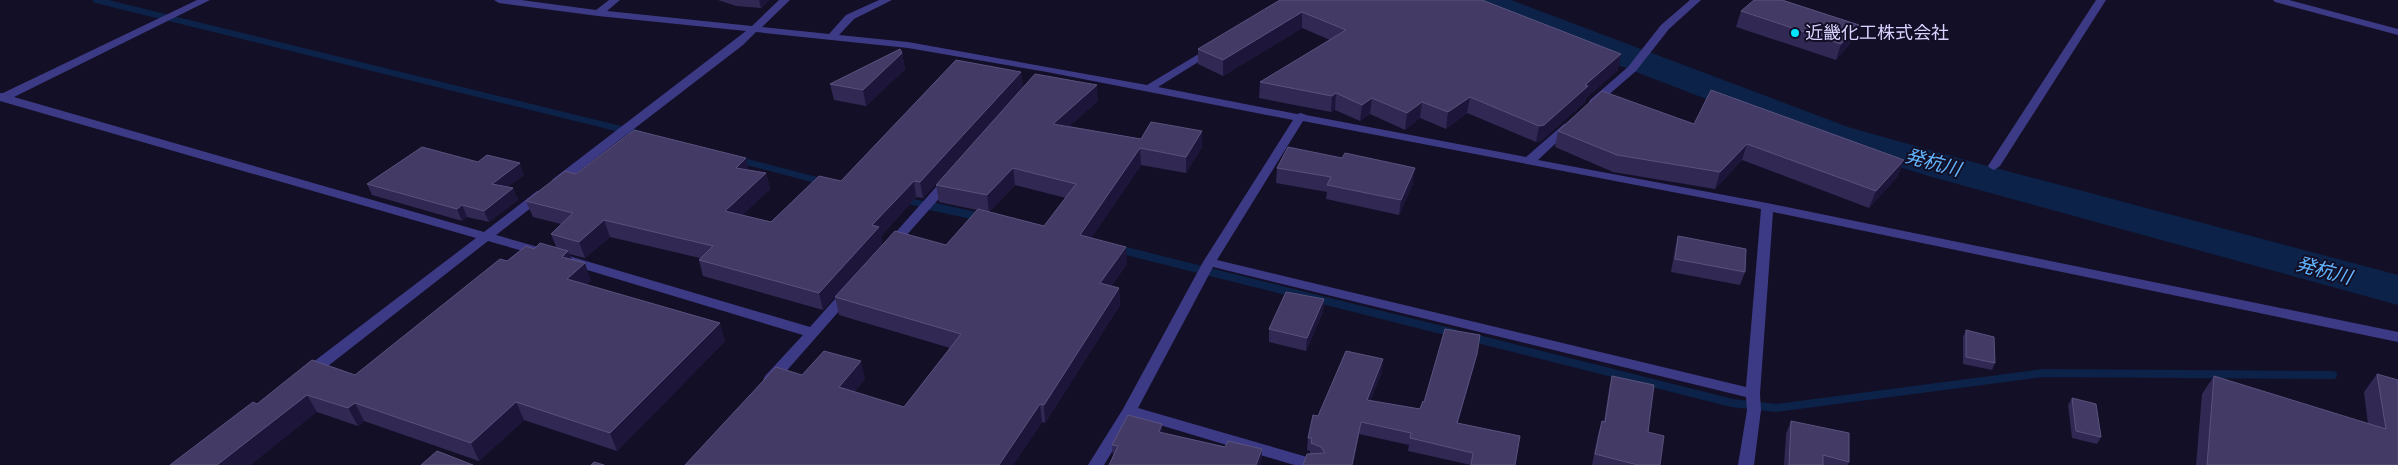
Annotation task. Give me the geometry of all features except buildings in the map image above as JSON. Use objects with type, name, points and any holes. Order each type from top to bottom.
[{"type":"street","points":[[1,97],[205,0]]},
{"type":"street","points":[[499,0],[598,13],[908,45],[1048,69],[1301,116],[1767,207],[2398,337]]},
{"type":"street","points":[[598,13],[615,0]]},
{"type":"street","points":[[299,381],[630,125],[739,44],[786,0]]},
{"type":"street","points":[[832,37],[850,17],[886,0]]},
{"type":"street","points":[[1588,108],[1632,69],[1665,27],[1696,0]]},
{"type":"street","points":[[1994,166],[2101,0]]},
{"type":"street","points":[[2278,0],[2398,32]]},
{"type":"street","points":[[1151,88],[1225,41]]},
{"type":"street","points":[[1035,83],[1048,69]]},
{"type":"street","points":[[1,97],[488,236],[813,333]]},
{"type":"street","points":[[1096,465],[1129,410],[1208,263],[1301,116]]},
{"type":"street","points":[[1529,161],[1573,121]]},
{"type":"street","points":[[884,253],[954,175]]},
{"type":"street","points":[[1746,465],[1754,403],[1767,207]]},
{"type":"street","points":[[1208,263],[1754,403]]},
{"type":"street","points":[[759,392],[858,282]]},
{"type":"street","points":[[1129,410],[1293,462],[1314,465]]},
{"type":"waterway","points":[[96,0],[641,134]]},
{"type":"waterway","name":"発杭川","points":[[1480,0],[1834,135],[1947,168],[2398,290]]},
{"type":"waterway","points":[[739,160],[824,182]]},
{"type":"waterway","points":[[904,200],[935,207]]},
{"type":"waterway","points":[[930,206],[981,217]]},
{"type":"waterway","points":[[1118,249],[1454,333]]},
{"type":"waterway","points":[[1470,337],[1732,403],[1776,408],[2043,373],[2333,375]]},
{"type":"place","name":"近畿化工株式会社","points":[[1795,33]]}]
